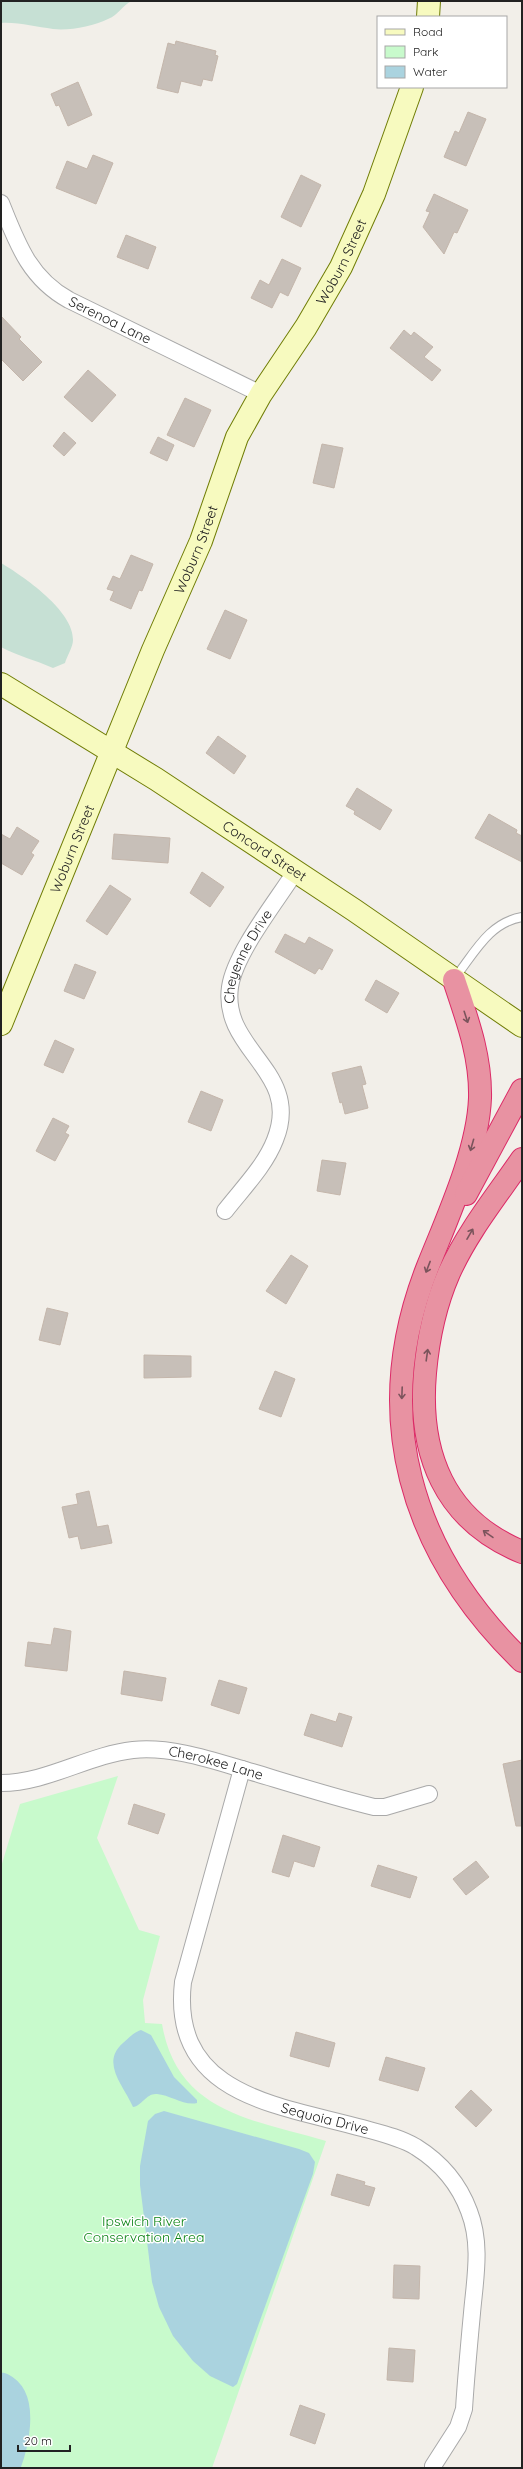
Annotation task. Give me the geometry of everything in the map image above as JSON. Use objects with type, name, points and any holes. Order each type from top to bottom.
[{"type":"highway","points":[[454,980],[475,1047],[480,1099],[472,1146],[414,1308],[404,1356],[402,1408],[405,1452],[409,1473],[423,1519],[448,1570],[475,1610],[522,1661]]},
{"type":"highway","points":[[437,1246],[522,1090]]},
{"type":"highway","points":[[521,1160],[474,1225],[447,1279],[432,1324],[426,1363],[424,1398],[427,1441],[431,1459],[446,1490],[477,1526],[499,1541],[522,1552]]},
{"type":"street","points":[[428,16],[429,1]]},
{"type":"street","name":"Woburn Street","points":[[1,1024],[111,751],[193,559],[237,437],[261,394],[310,321],[341,267],[374,194],[412,88]]},
{"type":"street","name":"Serenoa Lane","points":[[1,203],[25,260],[37,276],[52,289],[69,300],[261,394]]},
{"type":"street","name":"Concord Street","points":[[1,684],[111,751],[296,872],[522,1026]]},
{"type":"street","name":"Cheyenne Drive","points":[[225,1211],[271,1149],[279,1126],[280,1114],[277,1090],[273,1079],[244,1042],[233,1022],[229,999],[231,982],[241,956],[296,872]]},
{"type":"street","name":"Cherokee Lane","points":[[1,1783],[24,1781],[132,1750],[165,1751],[242,1769],[374,1807],[391,1806],[429,1794]]},
{"type":"street","name":"Sequoia Drive","points":[[242,1769],[183,1982],[182,2002],[185,2027],[200,2059],[214,2075],[230,2087],[258,2099],[406,2142],[437,2162],[460,2192],[473,2222],[477,2254],[464,2410],[458,2427],[433,2466]]},
{"type":"lane","points":[[454,980],[494,928],[508,920],[522,917]]},
{"type":"green space","points":[[1,1],[132,1],[115,15],[102,22],[88,26],[60,29],[1,23]]},
{"type":"green space","points":[[1,563],[34,585],[56,606],[65,618],[71,629],[73,640],[65,663],[53,668],[1,647]]},
{"type":"green space","name":"Ipswich River Conservation Area","points":[[118,1776],[97,1838],[139,1930],[160,1936],[143,2000],[145,2023],[162,2024],[170,2054],[184,2077],[201,2095],[223,2108],[246,2118],[326,2141],[212,2468],[1,2468],[1,1867],[20,1804]]},
{"type":"water","points":[[141,2030],[151,2035],[174,2077],[197,2100],[197,2103],[192,2104],[182,2102],[162,2095],[153,2094],[133,2107],[116,2075],[114,2058],[116,2051],[123,2043]]},
{"type":"water","points":[[164,2111],[299,2149],[309,2153],[315,2162],[313,2174],[237,2384],[233,2387],[210,2376],[193,2361],[173,2336],[159,2307],[152,2282],[140,2185],[140,2166],[148,2121],[155,2114]]},
{"type":"building","points":[[176,41],[216,51],[215,55],[218,56],[212,81],[203,79],[201,86],[181,81],[178,93],[157,88],[168,43],[175,45]]},
{"type":"building","points":[[78,82],[92,115],[68,126],[59,105],[56,106],[51,94]]},
{"type":"building","points":[[468,112],[486,119],[466,166],[444,157],[455,131],[459,133]]},
{"type":"building","points":[[93,155],[113,163],[96,204],[56,188],[67,161],[87,169]]},
{"type":"building","points":[[301,175],[321,185],[301,227],[281,217]]},
{"type":"building","points":[[434,194],[468,210],[457,233],[454,232],[444,254],[423,227],[430,212],[426,211]]},
{"type":"building","points":[[126,235],[156,247],[148,269],[117,257]]},
{"type":"building","points":[[282,259],[301,268],[288,296],[280,292],[272,308],[251,298],[260,280],[269,285]]},
{"type":"building","points":[[1,316],[21,337],[19,339],[42,362],[23,381],[1,359]]},
{"type":"building","points":[[404,330],[411,336],[414,332],[433,347],[424,357],[441,370],[432,381],[390,348]]},
{"type":"building","points":[[88,370],[116,395],[92,422],[64,397]]},
{"type":"building","points":[[185,398],[211,410],[194,447],[167,435]]},
{"type":"building","points":[[64,432],[76,443],[64,456],[53,446]]},
{"type":"building","points":[[158,437],[174,445],[167,461],[150,453]]},
{"type":"building","points":[[322,444],[343,448],[334,488],[313,483]]},
{"type":"building","points":[[131,555],[153,564],[142,591],[139,590],[131,609],[110,600],[114,591],[107,589],[113,576],[120,579]]},
{"type":"building","points":[[225,610],[247,620],[230,659],[207,649]]},
{"type":"building","points":[[218,736],[246,756],[234,774],[206,753]]},
{"type":"building","points":[[357,788],[392,810],[380,830],[354,814],[355,811],[346,806]]},
{"type":"building","points":[[489,814],[517,830],[516,833],[522,836],[522,862],[475,838]]},
{"type":"building","points":[[17,827],[39,841],[31,853],[34,855],[22,875],[1,863],[1,834],[10,839]]},
{"type":"building","points":[[114,834],[170,838],[168,863],[112,859]]},
{"type":"building","points":[[202,872],[224,887],[210,907],[190,893]]},
{"type":"building","points":[[110,885],[131,899],[107,935],[86,921]]},
{"type":"building","points":[[285,934],[305,944],[309,937],[333,950],[322,970],[319,968],[315,974],[275,952]]},
{"type":"building","points":[[75,964],[96,972],[84,999],[64,991]]},
{"type":"building","points":[[376,980],[399,993],[387,1013],[365,1000]]},
{"type":"building","points":[[55,1040],[74,1049],[63,1073],[44,1065]]},
{"type":"building","points":[[361,1066],[366,1084],[362,1085],[368,1108],[345,1114],[342,1102],[340,1103],[332,1073]]},
{"type":"building","points":[[201,1091],[223,1100],[211,1131],[188,1122]]},
{"type":"building","points":[[53,1118],[69,1126],[65,1133],[69,1135],[55,1161],[36,1151]]},
{"type":"building","points":[[322,1160],[346,1163],[340,1195],[317,1191]]},
{"type":"building","points":[[291,1255],[308,1266],[286,1304],[266,1291]]},
{"type":"building","points":[[47,1308],[68,1313],[60,1345],[39,1340]]},
{"type":"building","points":[[144,1355],[191,1356],[191,1377],[144,1378]]},
{"type":"building","points":[[275,1371],[295,1379],[281,1417],[259,1409]]},
{"type":"building","points":[[89,1491],[97,1527],[108,1525],[112,1543],[81,1549],[78,1536],[69,1538],[62,1507],[78,1504],[76,1494]]},
{"type":"building","points":[[54,1628],[71,1631],[67,1671],[25,1666],[28,1642],[51,1645]]},
{"type":"building","points":[[124,1671],[166,1678],[162,1701],[121,1694]]},
{"type":"building","points":[[219,1680],[247,1688],[239,1714],[211,1705]]},
{"type":"building","points":[[339,1713],[352,1717],[342,1747],[304,1735],[311,1714],[336,1722]]},
{"type":"building","points":[[522,1760],[522,1826],[516,1826],[503,1764]]},
{"type":"building","points":[[134,1804],[165,1814],[158,1834],[128,1824]]},
{"type":"building","points":[[283,1835],[320,1847],[314,1867],[294,1861],[289,1877],[272,1872]]},
{"type":"building","points":[[476,1861],[489,1877],[466,1895],[453,1879]]},
{"type":"building","points":[[378,1865],[417,1877],[410,1898],[371,1886]]},
{"type":"building","points":[[296,2032],[335,2043],[329,2067],[290,2056]]},
{"type":"building","points":[[386,2057],[425,2068],[418,2091],[379,2080]]},
{"type":"building","points":[[471,2090],[492,2110],[476,2127],[455,2107]]},
{"type":"building","points":[[337,2174],[365,2182],[364,2185],[375,2188],[369,2206],[331,2195]]},
{"type":"building","points":[[394,2265],[420,2266],[419,2299],[393,2298]]},
{"type":"building","points":[[389,2348],[415,2350],[413,2382],[387,2380]]},
{"type":"building","points":[[300,2405],[325,2414],[315,2444],[290,2435]]},
{"type":"waterway","points":[[1,2388],[8,2394],[13,2403],[15,2414],[13,2438],[4,2468]]}]
